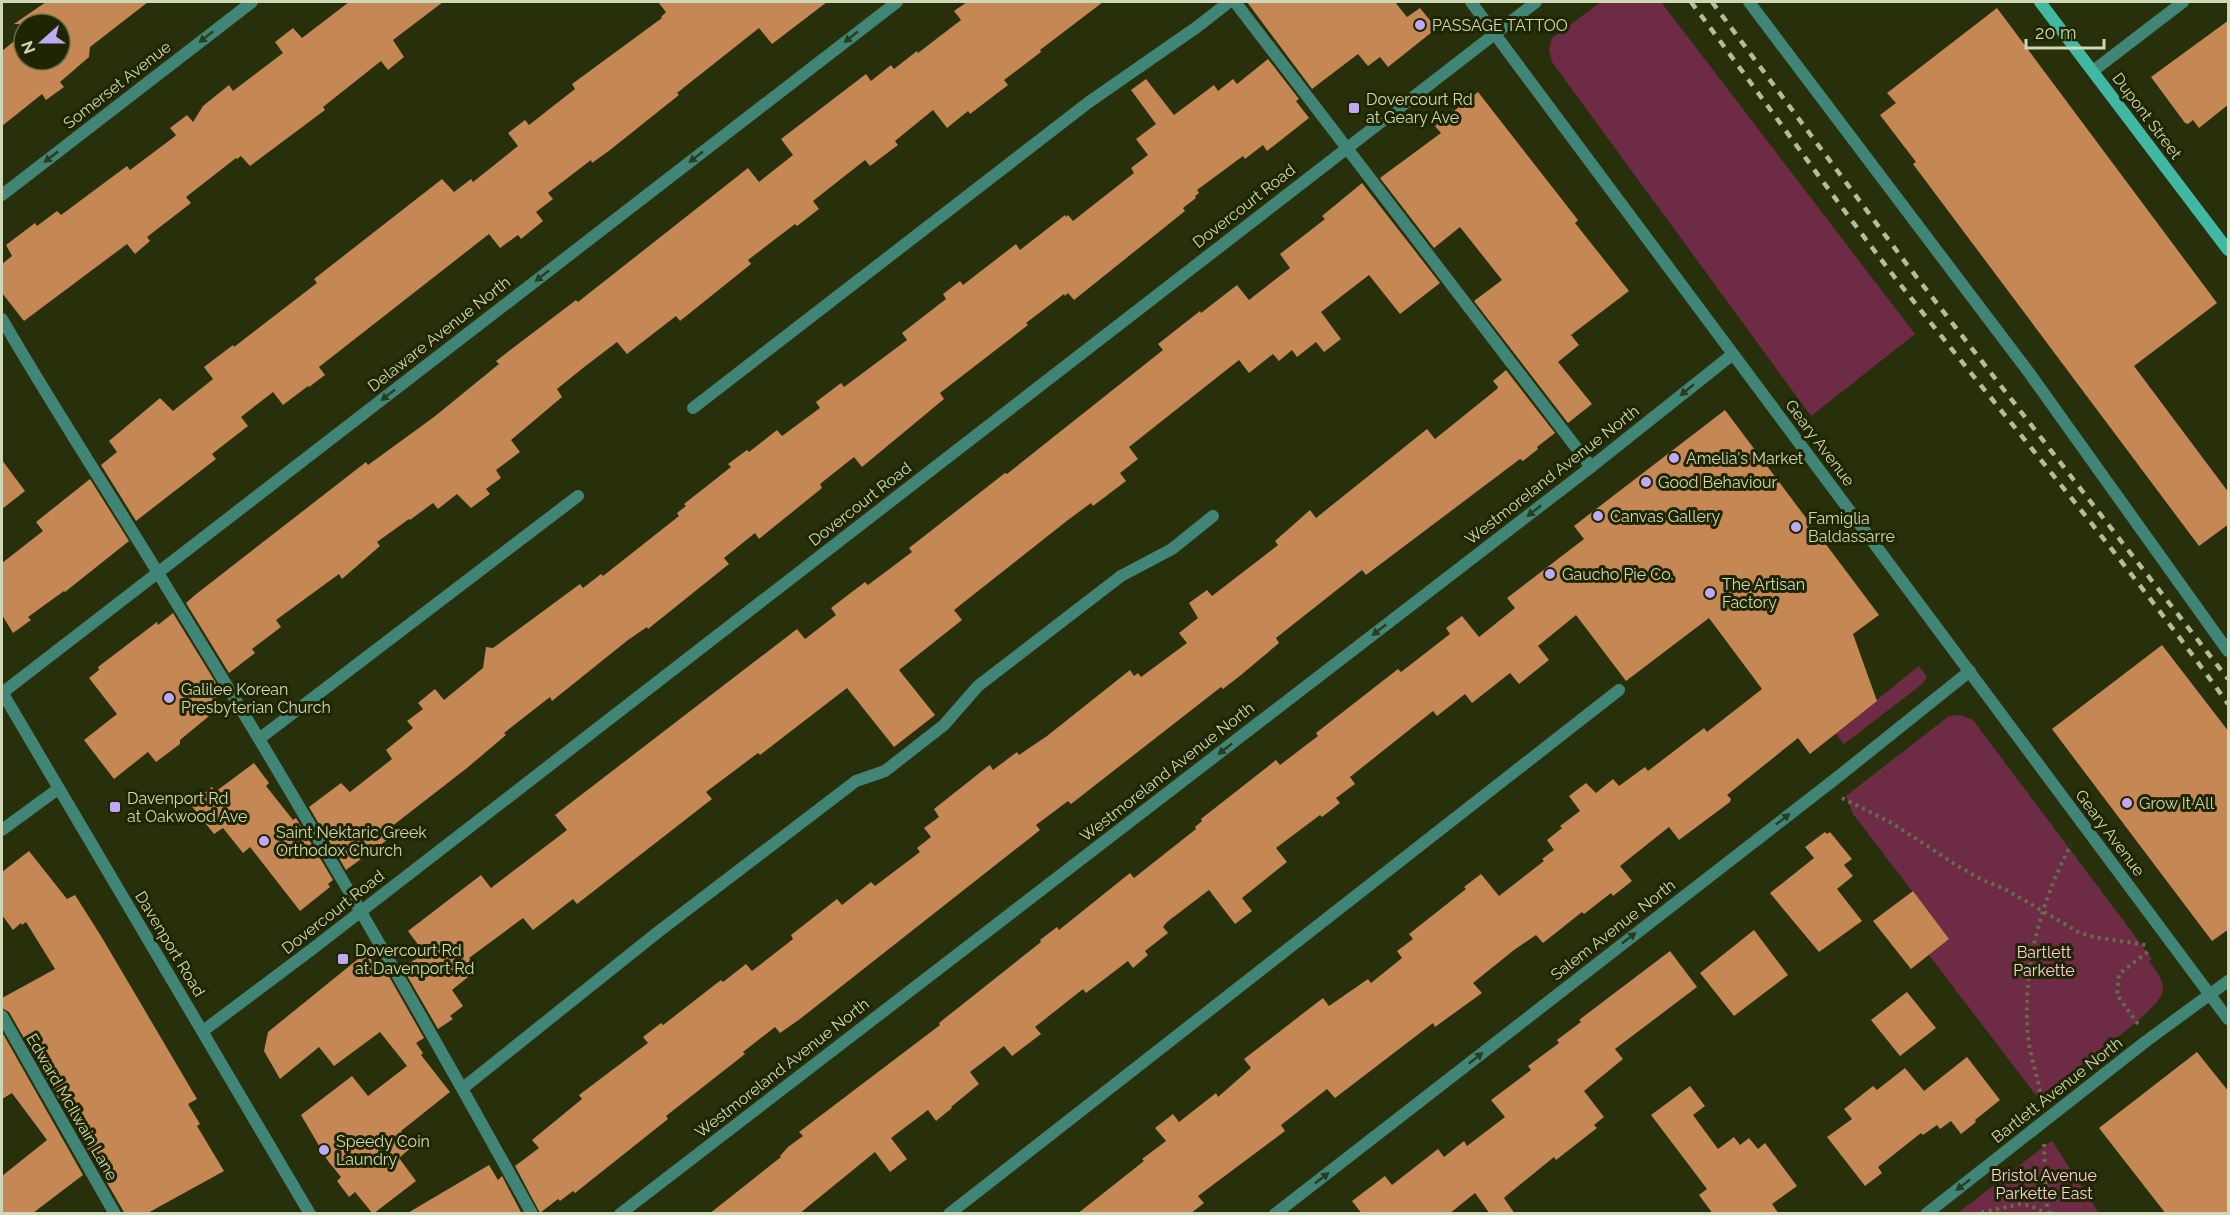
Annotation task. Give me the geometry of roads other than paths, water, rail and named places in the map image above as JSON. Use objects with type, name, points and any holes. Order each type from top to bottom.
[{"type":"main road","name":"Dupont Street","points":[[2040,2],[2229,249]]},
{"type":"street","name":"Somerset Avenue","points":[[2,195],[252,2]]},
{"type":"street","name":"Delaware Avenue North","points":[[2,692],[897,2]]},
{"type":"street","points":[[693,408],[1089,102],[1197,27],[1228,2]]},
{"type":"street","points":[[1235,2],[1591,467]]},
{"type":"street","name":"Geary Avenue","points":[[1471,2],[2229,1019]]},
{"type":"street","name":"Dovercourt Road","points":[[203,1031],[1536,2]]},
{"type":"street","points":[[1749,2],[2030,374],[2229,651]]},
{"type":"street","points":[[2093,71],[2183,2]]},
{"type":"street","points":[[2,319],[49,400],[158,572],[259,738],[463,1088],[532,1214]]},
{"type":"street","name":"Westmoreland Avenue North","points":[[620,1214],[1591,467],[1733,354]]},
{"type":"street","points":[[259,738],[578,496]]},
{"type":"street","points":[[463,1088],[658,932],[856,781],[885,771],[944,725],[978,686],[1120,576],[1172,549],[1213,516]]},
{"type":"street","name":"Salem Avenue North","points":[[1275,1214],[1839,776],[1970,671]]},
{"type":"street","points":[[949,1214],[1619,690]]},
{"type":"street","name":"Davenport Road","points":[[2,692],[310,1214]]},
{"type":"street","points":[[2,830],[58,789]]},
{"type":"street","name":"Bartlett Avenue North","points":[[1926,1214],[2229,981]]},
{"type":"street","name":"Edward McIlwain Lane","points":[[2,1016],[115,1214]]},
{"type":"railway","points":[[1691,2],[1896,279],[2107,543],[2228,704]]},
{"type":"railway","points":[[1712,2],[1908,266],[2228,679]]},
{"type":"place","name":"PASSAGE TATTOO","points":[[1420,25]]},
{"type":"place","name":"Dovercourt Rd at Geary Ave","points":[[1354,108]]},
{"type":"place","name":"Amelia's Market","points":[[1674,458]]},
{"type":"place","name":"Good Behaviour","points":[[1646,482]]},
{"type":"place","name":"Canvas Gallery","points":[[1598,516]]},
{"type":"place","name":"Famiglia Baldassarre","points":[[1796,527]]},
{"type":"place","name":"Gaucho Pie Co.","points":[[1550,574]]},
{"type":"place","name":"The Artisan Factory","points":[[1710,593]]},
{"type":"place","name":"Galilee Korean Presbyterian Church","points":[[169,698]]},
{"type":"place","name":"Grow It All","points":[[2127,803]]},
{"type":"place","name":"Davenport Rd at Oakwood Ave","points":[[115,807]]},
{"type":"place","name":"Saint Nektaric Greek Orthodox Church","points":[[264,841]]},
{"type":"place","name":"Dovercourt Rd at Davenport Rd","points":[[343,959]]},
{"type":"place","name":"Speedy Coin Laundry","points":[[324,1150]]},
{"type":"park label","name":"Bartlett Parkette","points":[[2044,961]]},
{"type":"park label","name":"Bristol Avenue Parkette East","points":[[2044,1184]]}]
